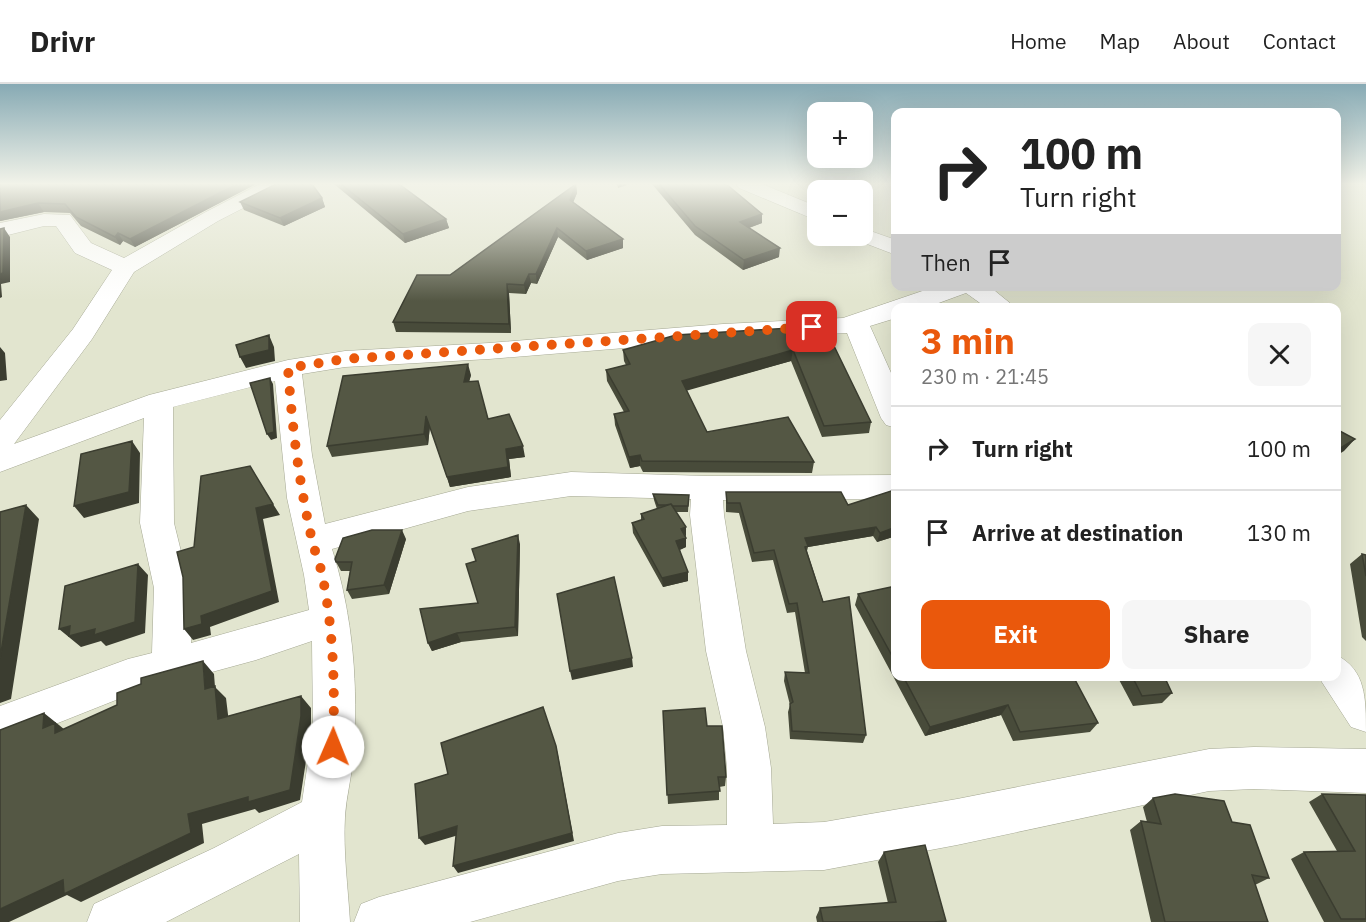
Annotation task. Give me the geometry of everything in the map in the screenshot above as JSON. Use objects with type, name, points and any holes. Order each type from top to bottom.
[{"type":"street","points":[[0,230],[30,223]]},
{"type":"street","points":[[64,223],[83,248],[125,267]]},
{"type":"street","points":[[0,441],[77,343],[125,267],[200,223]]},
{"type":"street","points":[[873,239],[891,247]]},
{"type":"street","points":[[915,303],[947,291]]},
{"type":"street","points":[[979,291],[997,303]]},
{"type":"street","points":[[0,461],[159,402],[288,368],[345,359],[856,324],[891,312]]},
{"type":"street","points":[[856,324],[891,406]]},
{"type":"street","points":[[288,368],[292,429],[312,541],[323,579],[334,693],[330,781],[322,816],[325,922]]},
{"type":"street","points":[[159,402],[157,523],[172,588],[171,666]]},
{"type":"street","points":[[312,541],[468,500],[571,484],[707,488],[891,487]]},
{"type":"street","points":[[707,488],[707,515],[726,651],[744,727],[749,768],[750,847]]},
{"type":"street","points":[[0,726],[128,677],[328,620]]},
{"type":"street","points":[[1341,680],[1366,712]]},
{"type":"street","points":[[379,922],[618,857],[662,850],[824,846],[957,822],[1209,770],[1254,768],[1366,771]]},
{"type":"street","points":[[112,922],[231,865],[322,816]]},
{"type":"building","points":[[88,223],[161,223],[130,239],[118,233],[115,237]]},
{"type":"building","points":[[389,223],[434,223],[403,234]]},
{"type":"building","points":[[522,223],[601,223],[623,239],[586,251],[557,228],[536,274],[529,274],[524,285],[507,284],[509,324],[393,322],[417,275],[450,275]]},
{"type":"building","points":[[693,223],[742,223],[780,248],[744,260]]},
{"type":"building","points":[[4,228],[3,273],[0,274],[0,229]]},
{"type":"building","points":[[807,327],[812,345],[795,349],[834,346],[871,422],[824,426],[793,350],[682,381],[707,432],[788,417],[814,462],[642,461],[640,455],[629,457],[614,414],[629,411],[606,370],[630,364],[623,350],[676,335]]},
{"type":"building","points":[[269,335],[269,350],[240,357],[236,345]]},
{"type":"building","points":[[468,364],[464,382],[478,381],[488,419],[509,414],[523,446],[506,449],[508,467],[447,477],[426,416],[424,434],[327,446],[343,376]]},
{"type":"building","points":[[270,378],[274,432],[267,434],[250,383]]},
{"type":"building","points":[[1341,432],[1355,439],[1341,448]]},
{"type":"building","points":[[132,441],[129,492],[74,506],[81,454]]},
{"type":"building","points":[[250,466],[273,504],[256,508],[272,591],[201,616],[202,624],[184,629],[183,577],[177,552],[194,547],[201,476]]},
{"type":"building","points":[[891,491],[891,529],[880,533],[876,527],[805,538],[808,546],[805,547],[823,602],[849,597],[866,735],[792,731],[790,704],[793,702],[785,672],[809,673],[797,603],[789,604],[774,550],[754,553],[740,503],[727,503],[726,492],[841,492],[848,505]]},
{"type":"building","points":[[653,494],[689,495],[688,506],[658,505]]},
{"type":"building","points":[[671,504],[686,527],[681,529],[686,538],[676,541],[688,572],[662,578],[632,523],[644,519],[641,514]]},
{"type":"building","points":[[26,505],[0,658],[0,512]]},
{"type":"building","points":[[372,530],[402,530],[384,585],[347,590],[352,562],[336,562],[335,559],[343,538]]},
{"type":"building","points":[[518,535],[515,627],[457,633],[428,643],[420,609],[478,603],[466,564],[476,561],[472,549]]},
{"type":"building","points":[[1362,554],[1366,555],[1366,576]]},
{"type":"building","points":[[138,564],[135,622],[94,635],[95,629],[69,636],[70,626],[59,629],[65,586]]},
{"type":"building","points":[[614,577],[632,658],[570,671],[557,594]]},
{"type":"building","points":[[891,587],[891,654],[858,594]]},
{"type":"building","points":[[203,661],[205,689],[215,686],[218,719],[301,696],[301,716],[290,790],[248,802],[248,797],[188,814],[191,833],[64,894],[63,880],[0,909],[0,730],[44,713],[43,728],[55,723],[55,733],[117,705],[117,693],[141,684],[141,678]]},
{"type":"building","points":[[906,681],[1076,681],[1098,723],[1020,732],[1008,705],[930,727]]},
{"type":"building","points":[[1134,681],[1166,681],[1172,693],[1142,696]]},
{"type":"building","points":[[543,707],[556,746],[572,833],[453,866],[457,826],[419,838],[415,784],[448,774],[441,743]]},
{"type":"building","points":[[705,708],[707,726],[722,726],[726,777],[718,777],[720,791],[667,795],[663,711]]},
{"type":"building","points":[[1175,794],[1224,801],[1232,822],[1250,825],[1269,878],[1252,875],[1268,922],[1165,922],[1141,821],[1161,824],[1153,798]]},
{"type":"building","points":[[1322,794],[1366,795],[1366,919],[1341,919],[1304,852],[1355,851]]},
{"type":"building","points":[[925,845],[946,921],[823,922],[820,908],[896,902],[884,852]]},
{"type":"route","points":[[333,747],[334,693],[326,599],[312,541],[292,429],[288,368],[345,359],[812,327]]}]
